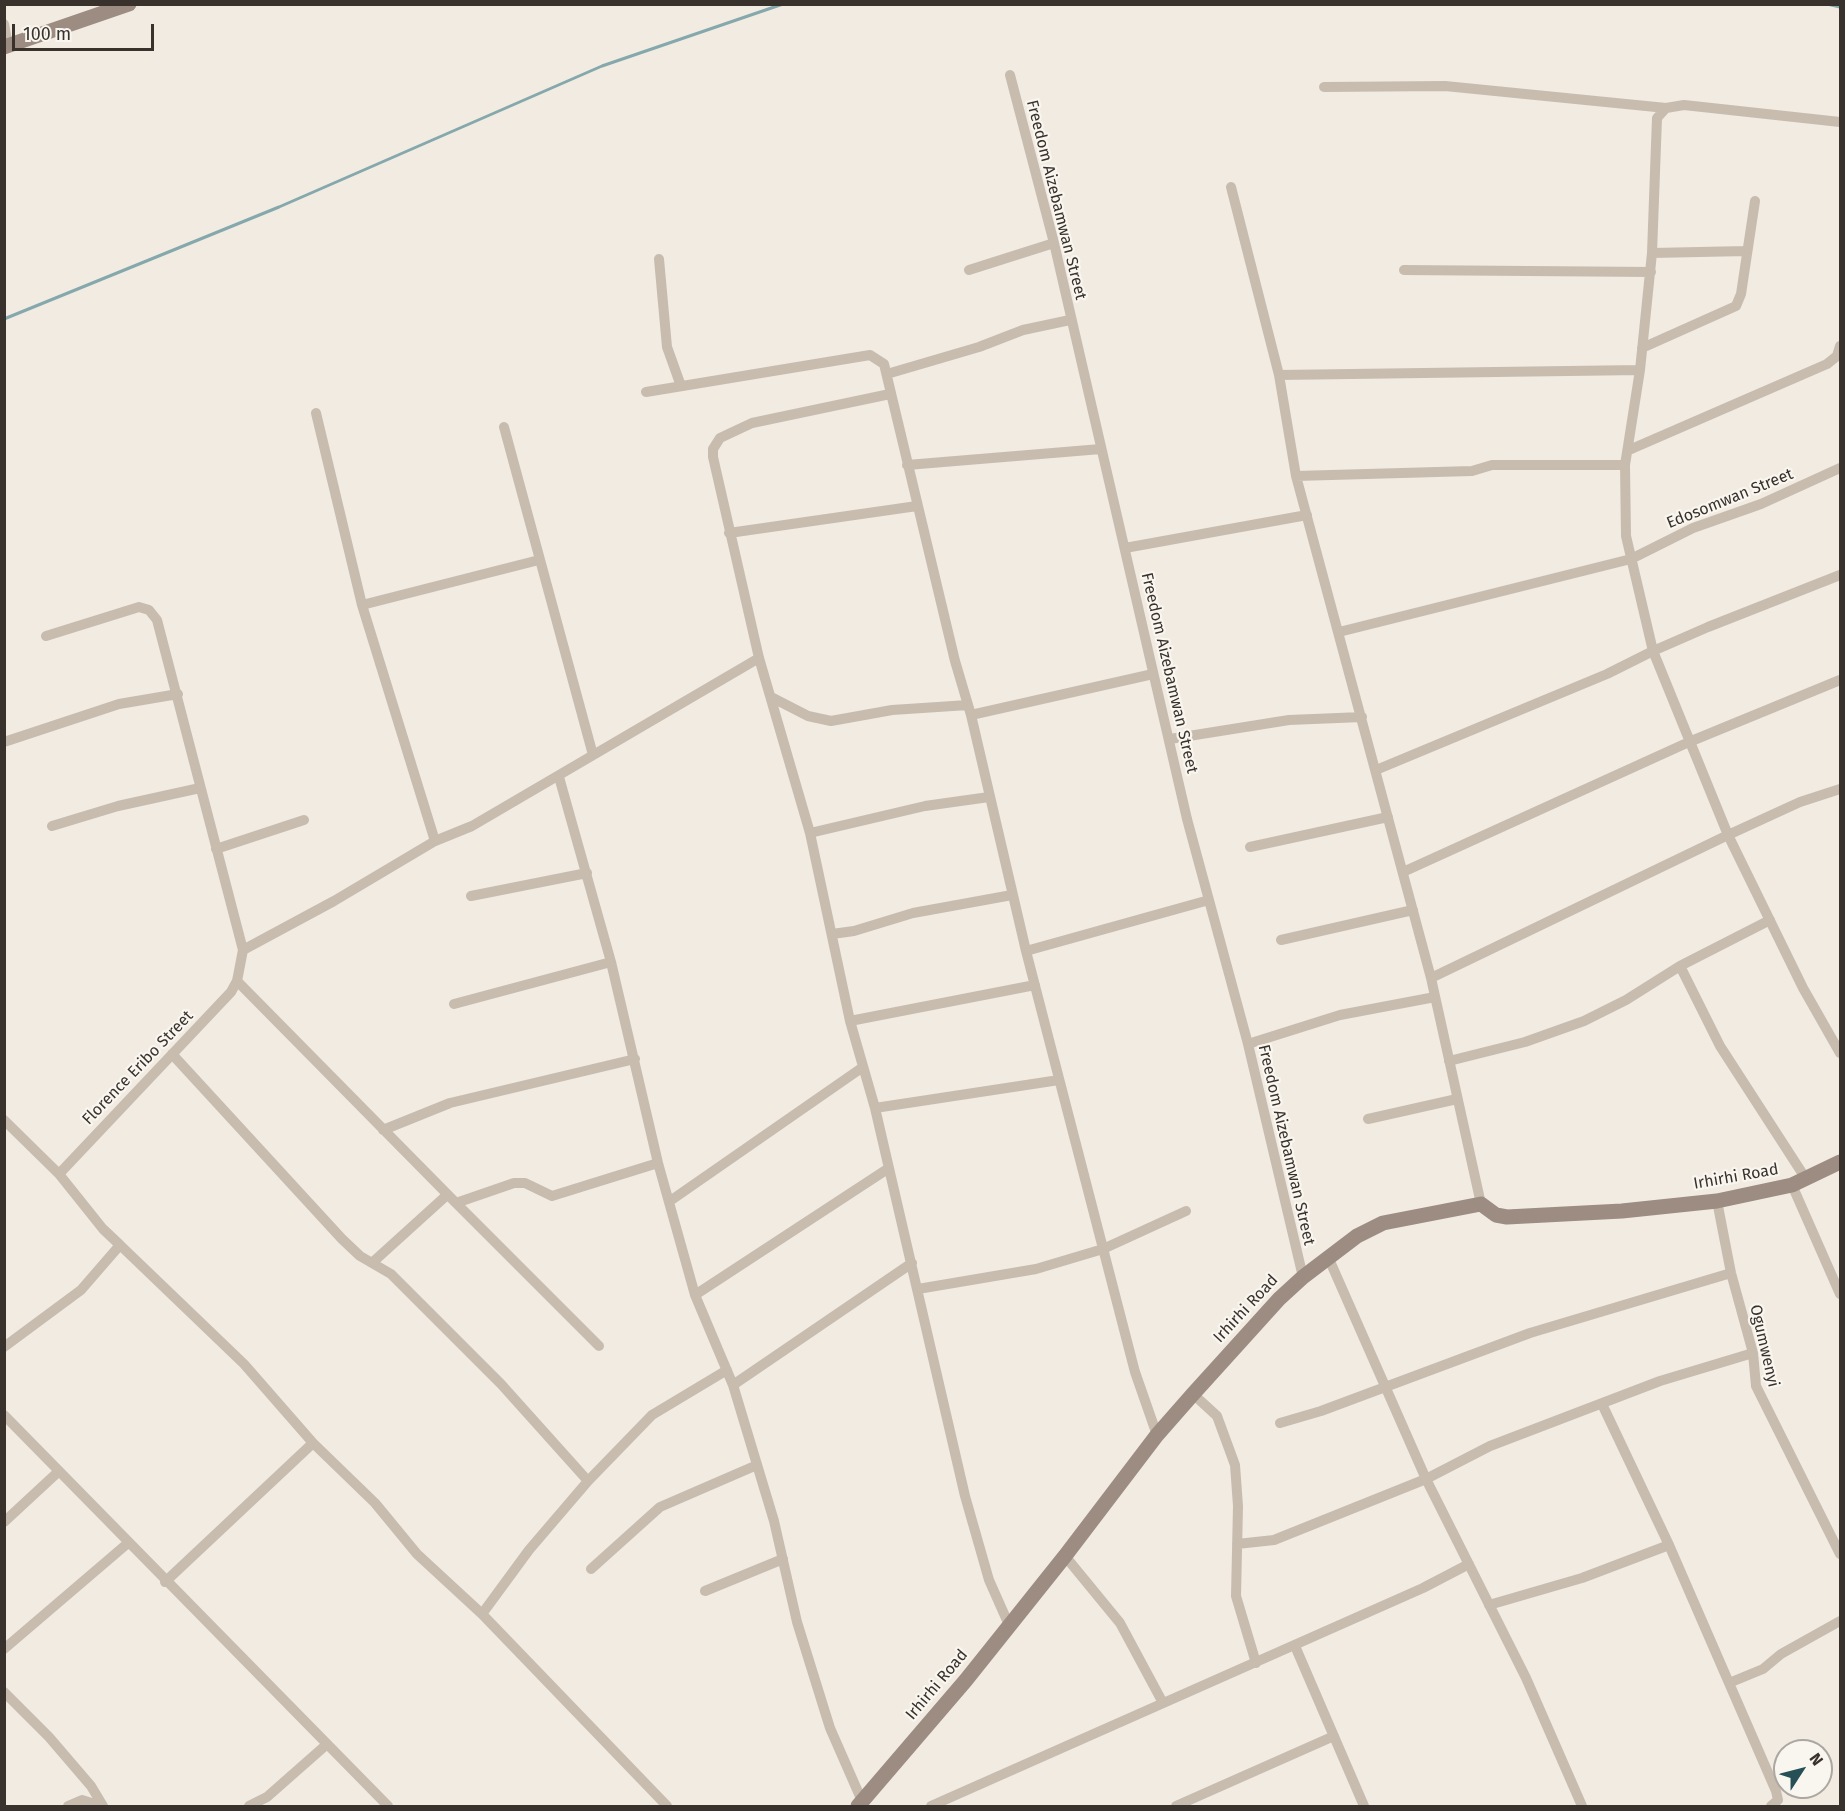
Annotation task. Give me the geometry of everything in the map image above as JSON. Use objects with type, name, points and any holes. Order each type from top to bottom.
[{"type":"street","points":[[4,24],[6,47],[129,4]]},
{"type":"street","name":"Freedom Aizebamwan Street","points":[[1010,75],[1054,243],[1153,674],[1209,900],[1248,1044],[1303,1276]]},
{"type":"street","points":[[1324,87],[1444,86],[1666,108],[1684,105],[1840,122]]},
{"type":"street","points":[[1666,108],[1657,118],[1651,272],[1640,370],[1625,465],[1626,536],[1653,651],[1689,742],[1728,835],[1803,988],[1840,1053]]},
{"type":"street","points":[[1231,187],[1279,375],[1296,476],[1340,632],[1431,978],[1481,1204]]},
{"type":"street","points":[[1642,348],[1736,306],[1740,301],[1755,201]]},
{"type":"street","points":[[969,270],[1054,243]]},
{"type":"street","points":[[1652,253],[1748,251]]},
{"type":"street","points":[[659,259],[666,347],[681,386]]},
{"type":"street","points":[[1404,270],[1651,272]]},
{"type":"street","points":[[887,374],[979,347],[1023,330],[1070,320]]},
{"type":"street","points":[[1629,450],[1827,364],[1837,356],[1840,346]]},
{"type":"street","points":[[646,392],[870,355],[881,359],[887,374],[955,661],[970,710],[1012,895],[1059,1080],[1135,1372],[1157,1435]]},
{"type":"street","points":[[1279,375],[1604,368],[1640,370]]},
{"type":"street","points":[[890,394],[752,423],[720,438],[713,449],[713,457],[759,658],[810,833],[850,1021],[875,1108],[965,1496],[989,1580],[1009,1625]]},
{"type":"street","points":[[315,413],[362,605],[435,841]]},
{"type":"street","points":[[504,427],[593,755]]},
{"type":"street","points":[[907,465],[1101,449]]},
{"type":"street","points":[[1296,476],[1472,471],[1492,465],[1625,465]]},
{"type":"street","name":"Edosomwan Street","points":[[1340,632],[1631,559],[1693,528],[1761,504],[1840,468]]},
{"type":"street","points":[[729,532],[917,506]]},
{"type":"street","points":[[1125,548],[1307,515]]},
{"type":"street","points":[[362,605],[539,560]]},
{"type":"street","points":[[1376,770],[1608,674],[1653,651],[1840,575]]},
{"type":"street","points":[[46,636],[140,607],[149,610],[157,620],[243,950],[237,981],[447,1195],[600,1346]]},
{"type":"street","points":[[243,950],[334,901],[435,841],[472,826],[559,777],[759,658]]},
{"type":"street","points":[[771,697],[808,716],[831,720],[892,710],[970,710],[1153,674]]},
{"type":"street","points":[[1403,872],[1689,742],[1840,680]]},
{"type":"street","points":[[4,742],[118,704],[178,694]]},
{"type":"street","points":[[1170,740],[1289,720],[1362,717]]},
{"type":"street","points":[[559,777],[611,962],[658,1163],[695,1295],[733,1385],[783,1559],[797,1622],[830,1728],[860,1804]]},
{"type":"street","points":[[52,826],[118,806],[200,788]]},
{"type":"street","points":[[1431,978],[1728,835],[1800,802],[1840,789]]},
{"type":"street","points":[[810,833],[925,806],[990,797]]},
{"type":"street","points":[[1250,847],[1388,817]]},
{"type":"street","points":[[216,849],[304,820]]},
{"type":"street","points":[[471,896],[587,873]]},
{"type":"street","points":[[832,934],[854,931],[914,913],[1012,895]]},
{"type":"street","points":[[1026,951],[1209,900]]},
{"type":"street","points":[[1281,940],[1413,910]]},
{"type":"street","points":[[1449,1061],[1525,1042],[1584,1021],[1626,1000],[1680,966],[1770,920]]},
{"type":"street","points":[[454,1004],[611,962]]},
{"type":"street","points":[[1680,966],[1720,1046],[1799,1182],[1840,1294]]},
{"type":"street","name":"Florence Eribo Street","points":[[59,1174],[231,992],[237,981]]},
{"type":"street","points":[[850,1021],[1035,985]]},
{"type":"street","points":[[1248,1044],[1341,1014],[1435,997]]},
{"type":"street","points":[[172,1054],[334,1231],[360,1256],[390,1274],[501,1384],[588,1481]]},
{"type":"street","points":[[383,1130],[450,1102],[635,1059]]},
{"type":"street","points":[[670,1201],[863,1067]]},
{"type":"street","points":[[875,1108],[1059,1080]]},
{"type":"street","points":[[1368,1119],[1457,1099]]},
{"type":"street","points":[[4,1120],[59,1174],[103,1229],[244,1364],[313,1443],[375,1503],[417,1554],[482,1614],[667,1806]]},
{"type":"street","name":"Irhirhi Road","points":[[860,1804],[1065,1556],[1157,1435],[1303,1276],[1329,1259],[1357,1236],[1383,1223],[1481,1204],[1496,1215],[1507,1217],[1622,1211],[1717,1201],[1799,1182],[1840,1162]]},
{"type":"street","points":[[456,1203],[514,1183],[525,1183],[552,1196],[658,1163]]},
{"type":"street","points":[[695,1295],[889,1168]]},
{"type":"street","points":[[373,1262],[447,1195]]},
{"type":"street","name":"Ogumwenyi","points":[[1717,1201],[1731,1273],[1753,1353],[1756,1386],[1840,1554]]},
{"type":"street","points":[[918,1288],[1036,1269],[1103,1249],[1186,1211]]},
{"type":"street","points":[[4,1347],[81,1290],[120,1245]]},
{"type":"street","points":[[1329,1259],[1426,1479],[1526,1678],[1582,1806]]},
{"type":"street","points":[[733,1385],[912,1263]]},
{"type":"street","points":[[1280,1423],[1321,1411],[1530,1333],[1731,1273]]},
{"type":"street","points":[[1237,1544],[1274,1540],[1426,1479],[1490,1446],[1660,1381],[1753,1353]]},
{"type":"street","points":[[482,1614],[529,1550],[588,1481],[652,1415],[727,1370]]},
{"type":"street","points":[[1193,1394],[1217,1416],[1235,1465],[1236,1596],[1256,1663]]},
{"type":"street","points":[[1602,1404],[1669,1545],[1776,1791],[1778,1800],[1772,1806]]},
{"type":"street","points":[[4,1415],[165,1582],[388,1806]]},
{"type":"street","points":[[165,1582],[313,1443]]},
{"type":"street","points":[[591,1569],[660,1507],[757,1465]]},
{"type":"street","points":[[4,1522],[58,1472]]},
{"type":"street","points":[[4,1649],[128,1543]]},
{"type":"street","points":[[1489,1605],[1581,1578],[1669,1545]]},
{"type":"street","points":[[1065,1556],[1120,1623],[1163,1703]]},
{"type":"street","points":[[705,1591],[783,1559]]},
{"type":"street","points":[[931,1806],[1295,1646],[1423,1588],[1469,1564]]},
{"type":"street","points":[[1729,1683],[1763,1669],[1781,1654],[1840,1621]]},
{"type":"street","points":[[1295,1646],[1364,1806]]},
{"type":"street","points":[[4,1692],[49,1737],[91,1786],[102,1806]]},
{"type":"street","points":[[1176,1806],[1334,1736]]},
{"type":"street","points":[[249,1806],[267,1797],[326,1745]]},
{"type":"street","points":[[68,1806],[82,1800],[102,1806]]},
{"type":"waterway","points":[[4,319],[279,207],[602,66],[783,4]]},
{"type":"waterway","points":[[1827,4],[1840,7]]}]
